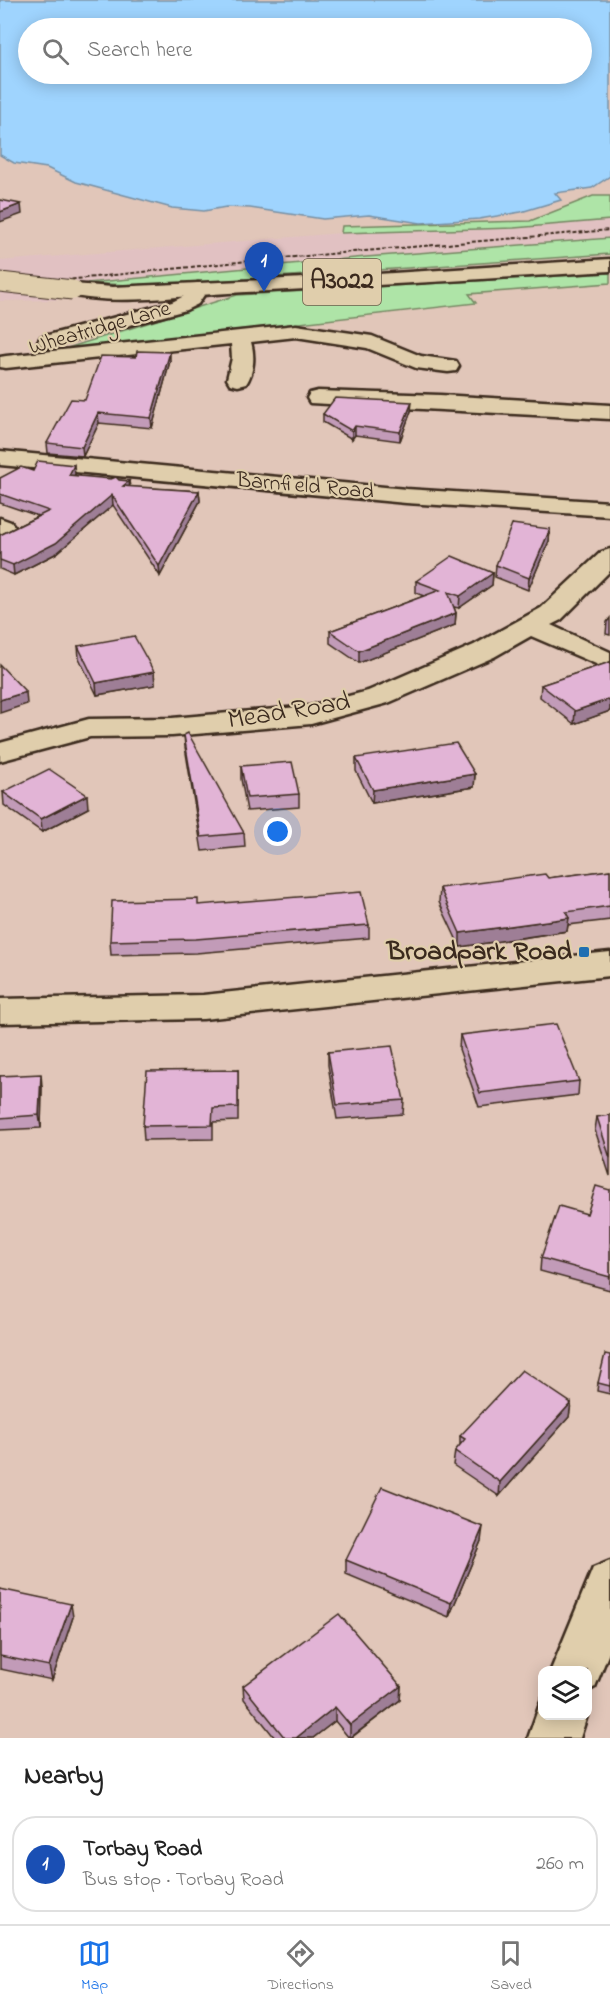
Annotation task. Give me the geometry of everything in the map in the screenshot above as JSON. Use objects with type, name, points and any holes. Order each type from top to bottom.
[{"type":"street","name":"A3022","points":[[0,282],[113,293],[610,266]]},
{"type":"street","name":"Wheatridge Lane","points":[[3,365],[21,352],[53,339],[179,306],[191,300],[198,289]]},
{"type":"street","points":[[3,365],[283,331],[312,332],[372,342],[416,362],[448,366]]},
{"type":"street","points":[[238,379],[244,360],[239,337]]},
{"type":"street","points":[[318,398],[440,402],[610,412]]},
{"type":"street","name":"Barnfield Road","points":[[0,458],[291,487],[537,508],[610,509]]},
{"type":"street","name":"Mead Road","points":[[0,752],[89,728],[172,728],[311,715],[378,697],[484,651],[551,614],[610,557]]},
{"type":"street","points":[[530,626],[610,662]]},
{"type":"street","points":[[0,1011],[203,1007],[610,964]]},
{"type":"street","points":[[579,1666],[610,1584]]},
{"type":"street","points":[[554,1738],[560,1720]]},
{"type":"shaded area","points":[[610,220],[610,254],[203,282],[129,285],[87,283],[56,300],[0,301],[0,261],[341,233],[514,228]]},
{"type":"green space","points":[[593,196],[610,196],[610,220],[514,228],[341,233],[342,226],[530,221]]},
{"type":"green space","points":[[610,238],[610,254],[203,282],[129,285],[87,283],[366,257]]},
{"type":"green space","points":[[610,273],[610,283],[469,294],[476,303],[61,350],[237,295]]},
{"type":"water","points":[[0,0],[610,0],[610,176],[592,188],[555,193],[561,200],[521,212],[479,219],[421,223],[369,215],[323,219],[250,208],[226,207],[204,211],[172,208],[76,182],[47,168],[14,163],[0,155]]},
{"type":"building","points":[[0,200],[21,204],[0,212]]},
{"type":"building","points":[[137,351],[170,352],[151,418],[98,413],[82,447],[47,443],[71,399],[85,400],[101,356],[136,357]]},
{"type":"building","points":[[335,398],[412,402],[400,432],[355,426],[352,431],[323,414]]},
{"type":"building","points":[[38,461],[74,465],[69,475],[111,479],[116,477],[119,480],[129,481],[123,486],[199,491],[159,566],[112,495],[56,543],[13,565],[0,560],[0,535],[49,511],[0,494],[0,478],[21,467],[33,471]]},
{"type":"building","points":[[512,524],[550,529],[529,578],[496,565]]},
{"type":"building","points":[[452,556],[493,573],[460,596],[448,592],[456,613],[359,651],[330,631],[440,590],[416,581]]},
{"type":"building","points":[[134,636],[154,672],[96,683],[78,646]]},
{"type":"building","points":[[610,662],[610,699],[575,711],[541,685]]},
{"type":"building","points":[[0,665],[26,692],[0,700]]},
{"type":"building","points":[[188,733],[244,833],[201,837],[184,735]]},
{"type":"building","points":[[456,743],[475,774],[373,790],[356,758]]},
{"type":"building","points":[[292,762],[299,794],[247,798],[241,766]]},
{"type":"building","points":[[49,769],[87,795],[41,819],[3,792]]},
{"type":"building","points":[[610,870],[610,906],[566,912],[569,918],[460,933],[440,888],[545,874],[548,878]]},
{"type":"building","points":[[361,892],[369,925],[196,939],[110,941],[112,901],[198,899],[198,905]]},
{"type":"building","points":[[556,1024],[579,1081],[480,1093],[460,1035]]},
{"type":"building","points":[[392,1046],[404,1100],[337,1105],[328,1052]]},
{"type":"building","points":[[238,1070],[238,1107],[213,1108],[212,1125],[143,1126],[147,1071]]},
{"type":"building","points":[[41,1074],[39,1115],[0,1118],[0,1076]]},
{"type":"building","points":[[610,1115],[610,1158],[597,1117]]},
{"type":"building","points":[[596,1186],[610,1190],[610,1277],[541,1258],[559,1206],[587,1214]]},
{"type":"building","points":[[605,1354],[610,1355],[610,1386],[598,1383]]},
{"type":"building","points":[[522,1370],[571,1403],[500,1482],[455,1451],[465,1439],[460,1436]]},
{"type":"building","points":[[382,1487],[483,1527],[451,1603],[346,1560]]},
{"type":"building","points":[[0,1589],[71,1604],[49,1666],[0,1656]]},
{"type":"building","points":[[339,1614],[401,1686],[350,1725],[335,1707],[296,1738],[285,1738],[243,1686]]},
{"type":"railway","points":[[0,287],[248,261],[610,230]]},
{"type":"place","name":"Torbay Road","points":[[264,292]]},
{"type":"place","name":"Broadpark Road","points":[[584,952]]}]
